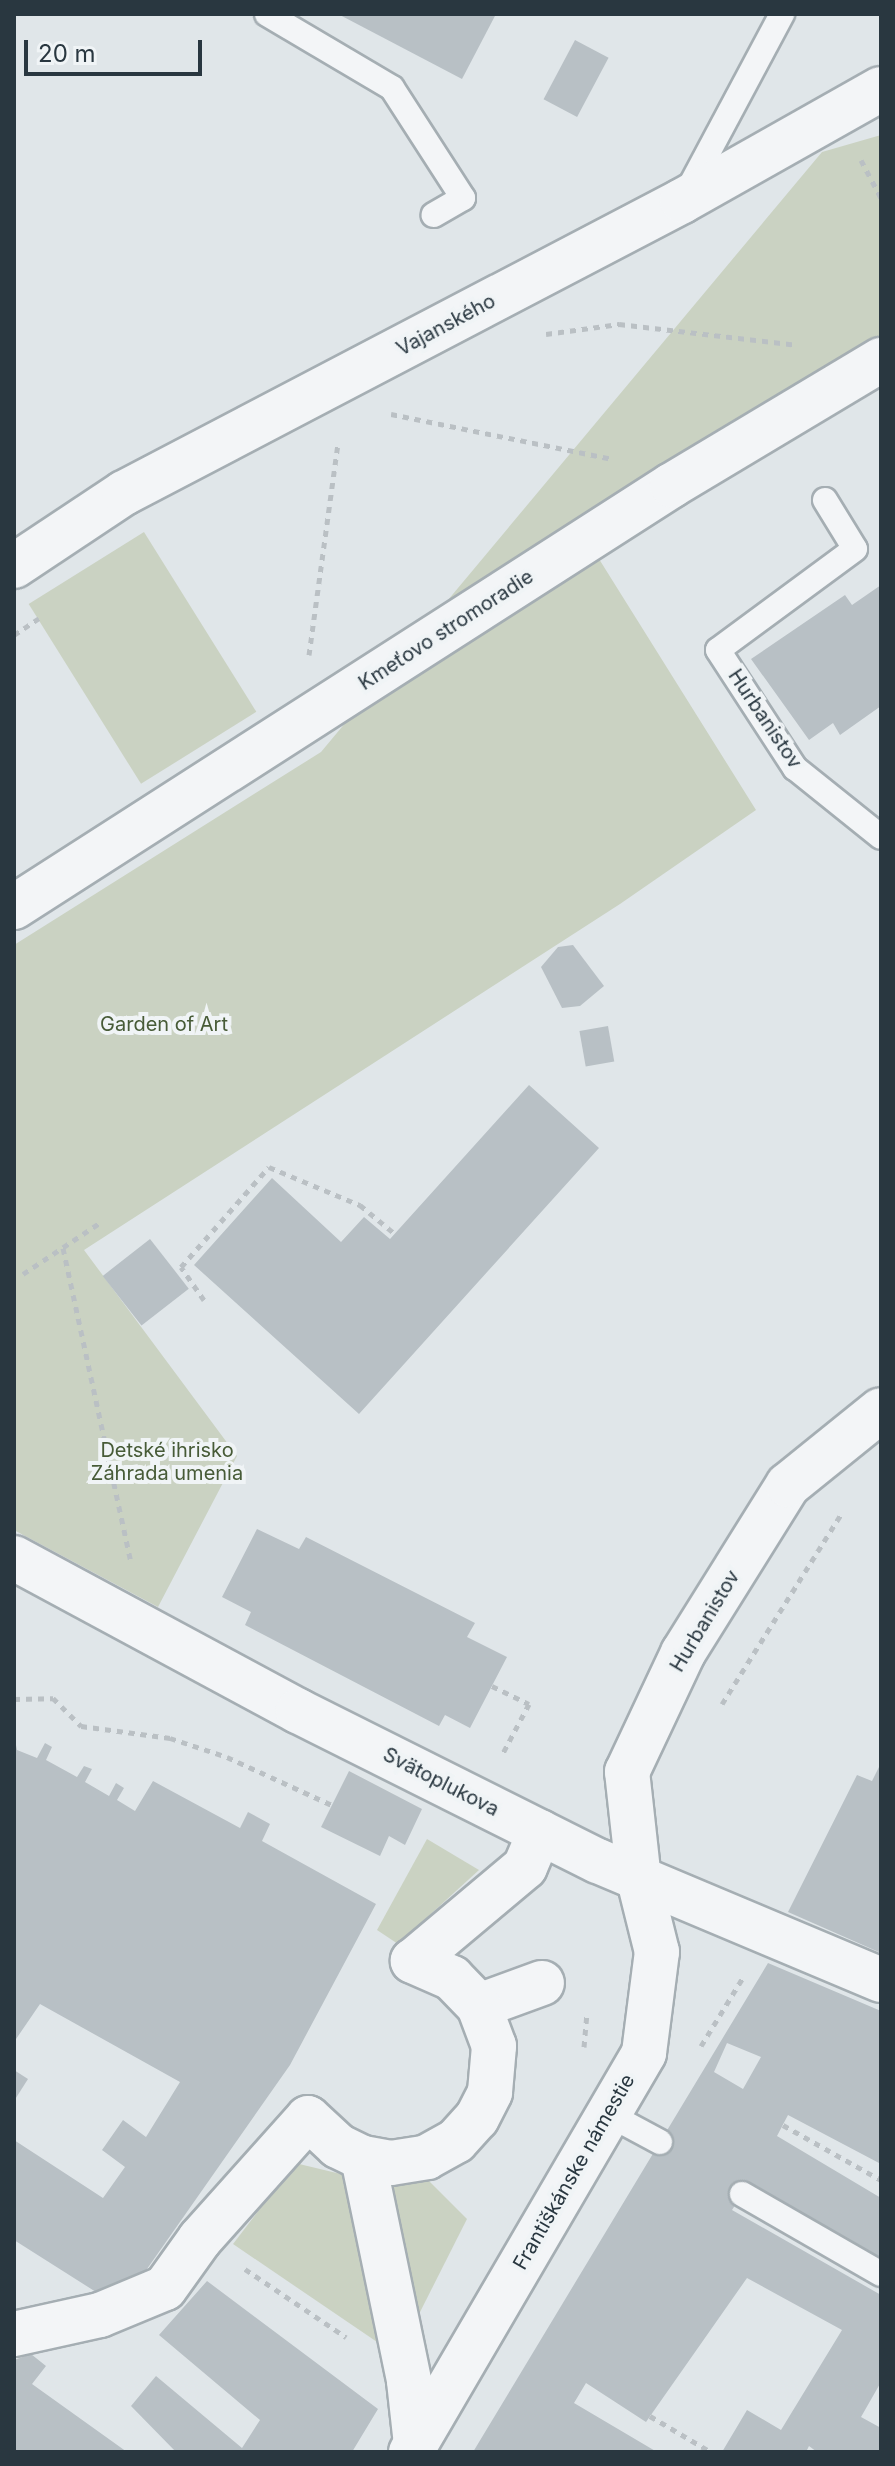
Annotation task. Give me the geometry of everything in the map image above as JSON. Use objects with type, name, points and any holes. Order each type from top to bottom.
[{"type":"street","name":"Vajanského","points":[[14,566],[124,493],[345,390],[477,309],[682,201],[881,89]]},
{"type":"street","name":"Kmeťovo stromoradie","points":[[14,907],[672,485],[881,360]]},
{"type":"street","name":"Hurbanistov","points":[[639,1880],[627,1772],[683,1653],[788,1485],[881,1410]]},
{"type":"street","name":"Svätoplukova","points":[[14,1558],[145,1629],[540,1832],[639,1880],[881,1980]]},
{"type":"street","points":[[14,2334],[100,2315],[165,2288],[200,2239],[308,2118],[338,2146],[363,2158],[391,2163],[427,2157],[456,2141],[477,2118],[494,2071],[494,2046],[479,2006],[452,1978],[413,1961],[525,1867],[540,1832]]},
{"type":"street","name":"Františkánske námestie","points":[[414,2448],[644,2053],[657,1952],[639,1880]]},
{"type":"street","points":[[479,2006],[542,1983]]},
{"type":"street","name":"Františkánske námestie","points":[[363,2158],[409,2381],[414,2448]]},
{"type":"lane","points":[[267,14],[392,88],[463,198],[433,215]]},
{"type":"lane","points":[[682,201],[782,14]]},
{"type":"lane","name":"Hurbanistov","points":[[825,500],[855,549],[718,650],[795,768],[881,837]]},
{"type":"lane","points":[[608,2114],[660,2142]]},
{"type":"lane","points":[[742,2194],[881,2274]]},
{"type":"path","points":[[477,309],[512,339],[619,324],[804,346]]},
{"type":"path","points":[[296,727],[321,589],[345,390],[442,427],[601,454],[672,485]]},
{"type":"path","points":[[14,635],[39,618]]},
{"type":"path","points":[[204,1300],[181,1267],[269,1167],[360,1205],[395,1234]]},
{"type":"path","points":[[23,1274],[101,1222]]},
{"type":"path","points":[[63,1248],[145,1629]]},
{"type":"path","points":[[720,1707],[847,1505]]},
{"type":"path","points":[[478,1800],[529,1704],[492,1686]]},
{"type":"path","points":[[14,1699],[53,1698],[81,1726],[170,1738],[227,1757],[332,1805]]},
{"type":"path","points":[[783,2125],[881,2180]]},
{"type":"path","points":[[200,2239],[324,2322]]},
{"type":"path","points":[[650,2416],[711,2452]]},
{"type":"green space","name":"Garden of Art","points":[[881,135],[881,367],[589,543],[756,810],[620,904],[84,1250],[237,1456],[158,1607],[14,1530],[14,945],[321,752],[822,152]]},
{"type":"green space","points":[[144,532],[256,712],[141,784],[29,604]]},
{"type":"green space","points":[[427,1839],[479,1870],[398,1944],[377,1930]]},
{"type":"green space","points":[[295,2163],[345,2175],[380,2344],[233,2244]]},
{"type":"green space","points":[[418,2170],[467,2219],[416,2320],[383,2181]]},
{"type":"building","points":[[338,14],[496,14],[462,79]]},
{"type":"building","points":[[575,40],[609,58],[577,117],[544,99]]},
{"type":"building","points":[[881,585],[881,706],[840,735],[833,723],[809,740],[751,659],[845,595],[852,605]]},
{"type":"building","points":[[573,945],[604,986],[580,1006],[562,1008],[541,967],[558,947]]},
{"type":"building","points":[[608,1026],[614,1061],[586,1066],[579,1031]]},
{"type":"building","points":[[529,1085],[599,1148],[359,1414],[194,1265],[272,1178],[341,1242],[364,1217],[390,1239]]},
{"type":"building","points":[[150,1239],[189,1289],[142,1326],[103,1276]]},
{"type":"building","points":[[257,1529],[299,1549],[306,1537],[475,1623],[467,1637],[507,1657],[470,1728],[445,1715],[439,1726],[245,1625],[251,1612],[222,1597]]},
{"type":"building","points":[[14,1735],[17,1750],[37,1758],[45,1743],[52,1747],[46,1760],[77,1777],[84,1766],[92,1769],[85,1782],[109,1796],[116,1783],[124,1788],[117,1800],[135,1811],[153,1781],[240,1828],[248,1812],[270,1824],[262,1841],[376,1904],[290,2065],[128,2296],[117,2299],[96,2292],[14,2240],[14,2140],[103,2198],[125,2167],[102,2150],[123,2120],[146,2137],[180,2082],[40,2004],[14,2042]]},
{"type":"building","points":[[881,1763],[881,1953],[788,1912],[857,1775],[872,1781]]},
{"type":"building","points":[[349,1771],[422,1809],[405,1845],[389,1836],[380,1856],[321,1827]]},
{"type":"building","points":[[768,1963],[881,2011],[879,2163],[788,2115],[777,2136],[881,2198],[881,2264],[749,2184],[732,2210],[881,2295],[881,2382],[861,2417],[881,2428],[881,2452],[817,2452],[809,2446],[806,2452],[722,2452],[747,2410],[781,2430],[842,2330],[747,2278],[646,2422],[586,2383],[574,2403],[657,2452],[473,2452]],"holes":[[[727,2043],[761,2057],[743,2089],[714,2072]]]},
{"type":"building","points":[[14,2070],[28,2079],[14,2101]]},
{"type":"building","points":[[207,2281],[378,2409],[352,2452],[176,2452],[131,2406],[156,2376],[242,2448],[260,2420],[159,2335]]},
{"type":"building","points":[[31,2354],[46,2366],[32,2384],[127,2452],[14,2452],[14,2360]]},
{"type":"park label","name":"Detské ihrisko Záhrada umenia","points":[[167,1462]]}]
